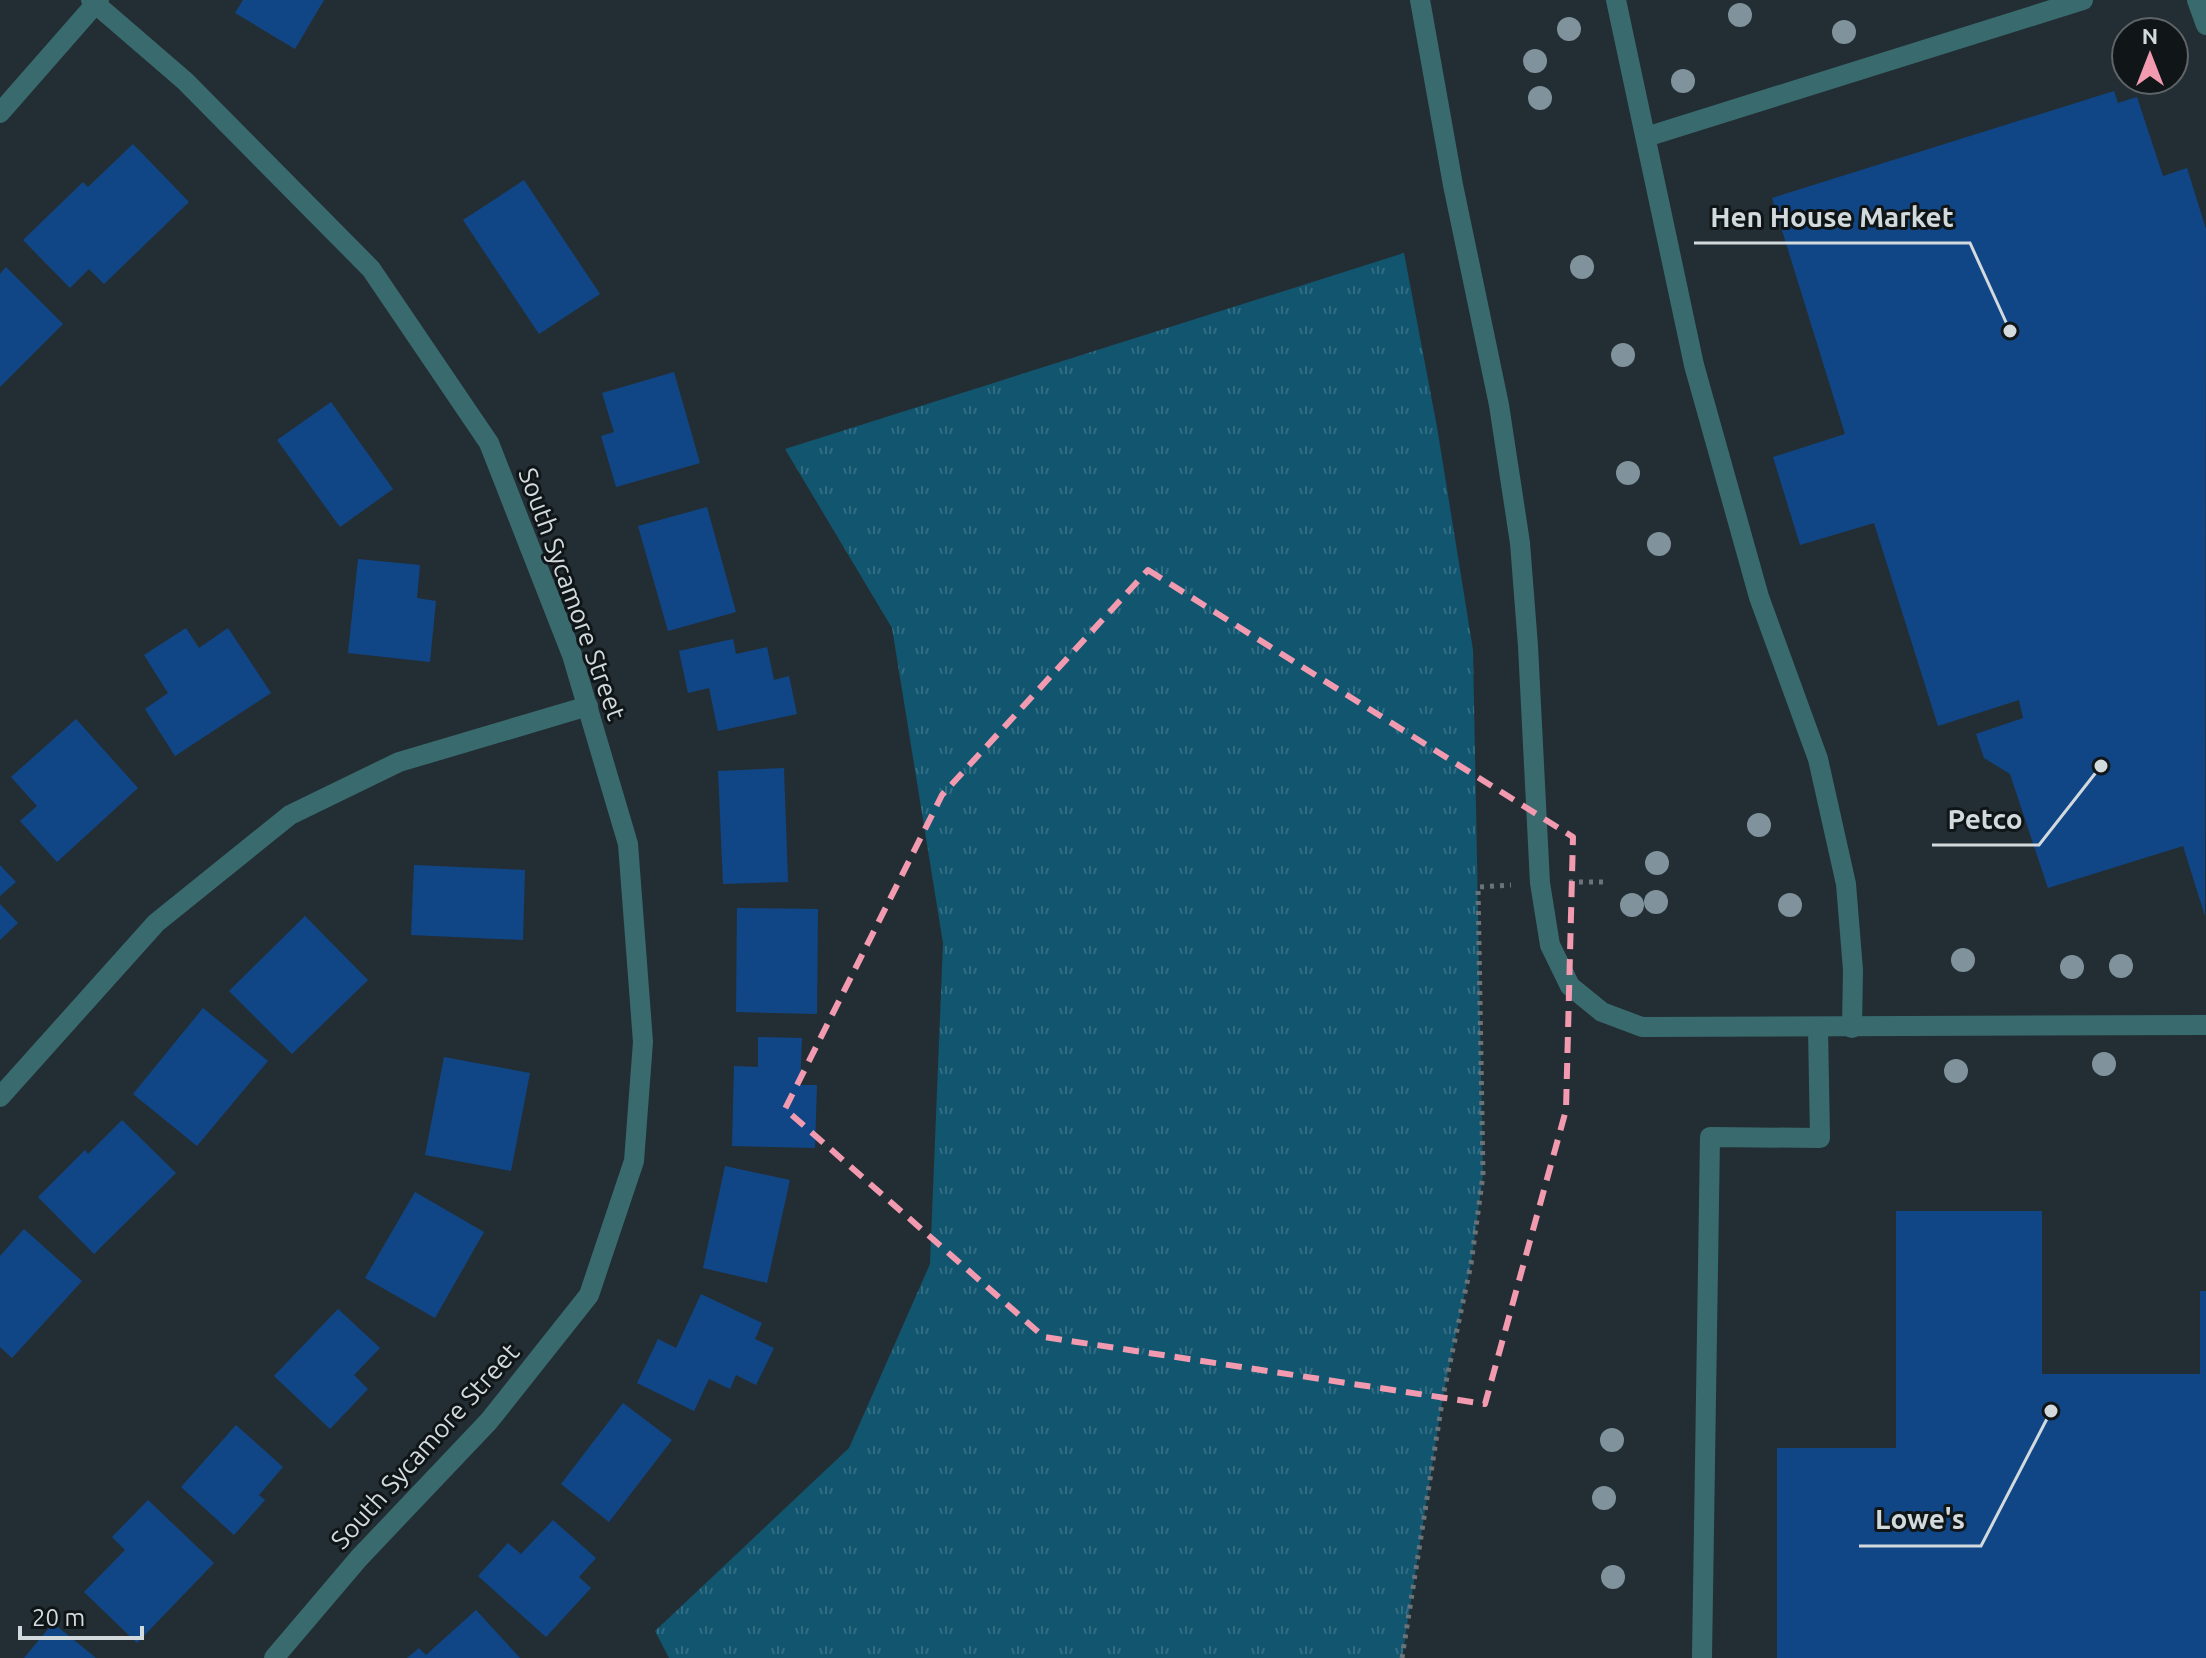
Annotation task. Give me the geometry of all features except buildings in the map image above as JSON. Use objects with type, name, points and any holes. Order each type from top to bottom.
[{"type":"street","points":[[1420,0],[1453,185],[1499,405],[1520,543],[1540,883],[1550,945],[1570,986],[1602,1012],[1642,1027],[2206,1025]]},
{"type":"street","points":[[1616,0],[1698,380],[1759,597],[1818,759],[1846,884],[1853,970],[1852,1028]]},
{"type":"street","points":[[1646,137],[2083,0]]},
{"type":"street","points":[[0,113],[95,1]]},
{"type":"street","name":"South Sycamore Street","points":[[95,1],[185,81],[371,269],[489,443],[572,655],[628,844],[643,1042],[634,1161],[589,1295],[489,1421],[359,1558],[274,1658]]},
{"type":"street","points":[[0,1097],[156,923],[290,815],[399,762],[588,706]]},
{"type":"street","points":[[1702,1658],[1710,1137],[1820,1138],[1818,1028]]},
{"type":"path","points":[[1402,1658],[1443,1396],[1471,1264],[1483,1175],[1478,887]]},
{"type":"highlighted area","points":[[1148,570],[1573,837],[1566,1110],[1485,1404],[1044,1337],[785,1109],[942,795]]},
{"type":"green space","points":[[1404,253],[1437,427],[1473,650],[1483,1175],[1471,1264],[1443,1396],[1402,1658],[669,1658],[655,1631],[849,1448],[930,1264],[943,943],[892,628],[785,449]]},
{"type":"place","name":"Hen House Market","points":[[2010,331]]},
{"type":"place","name":"Petco","points":[[2101,766]]},
{"type":"place","name":"Lowe's","points":[[2051,1411]]}]
